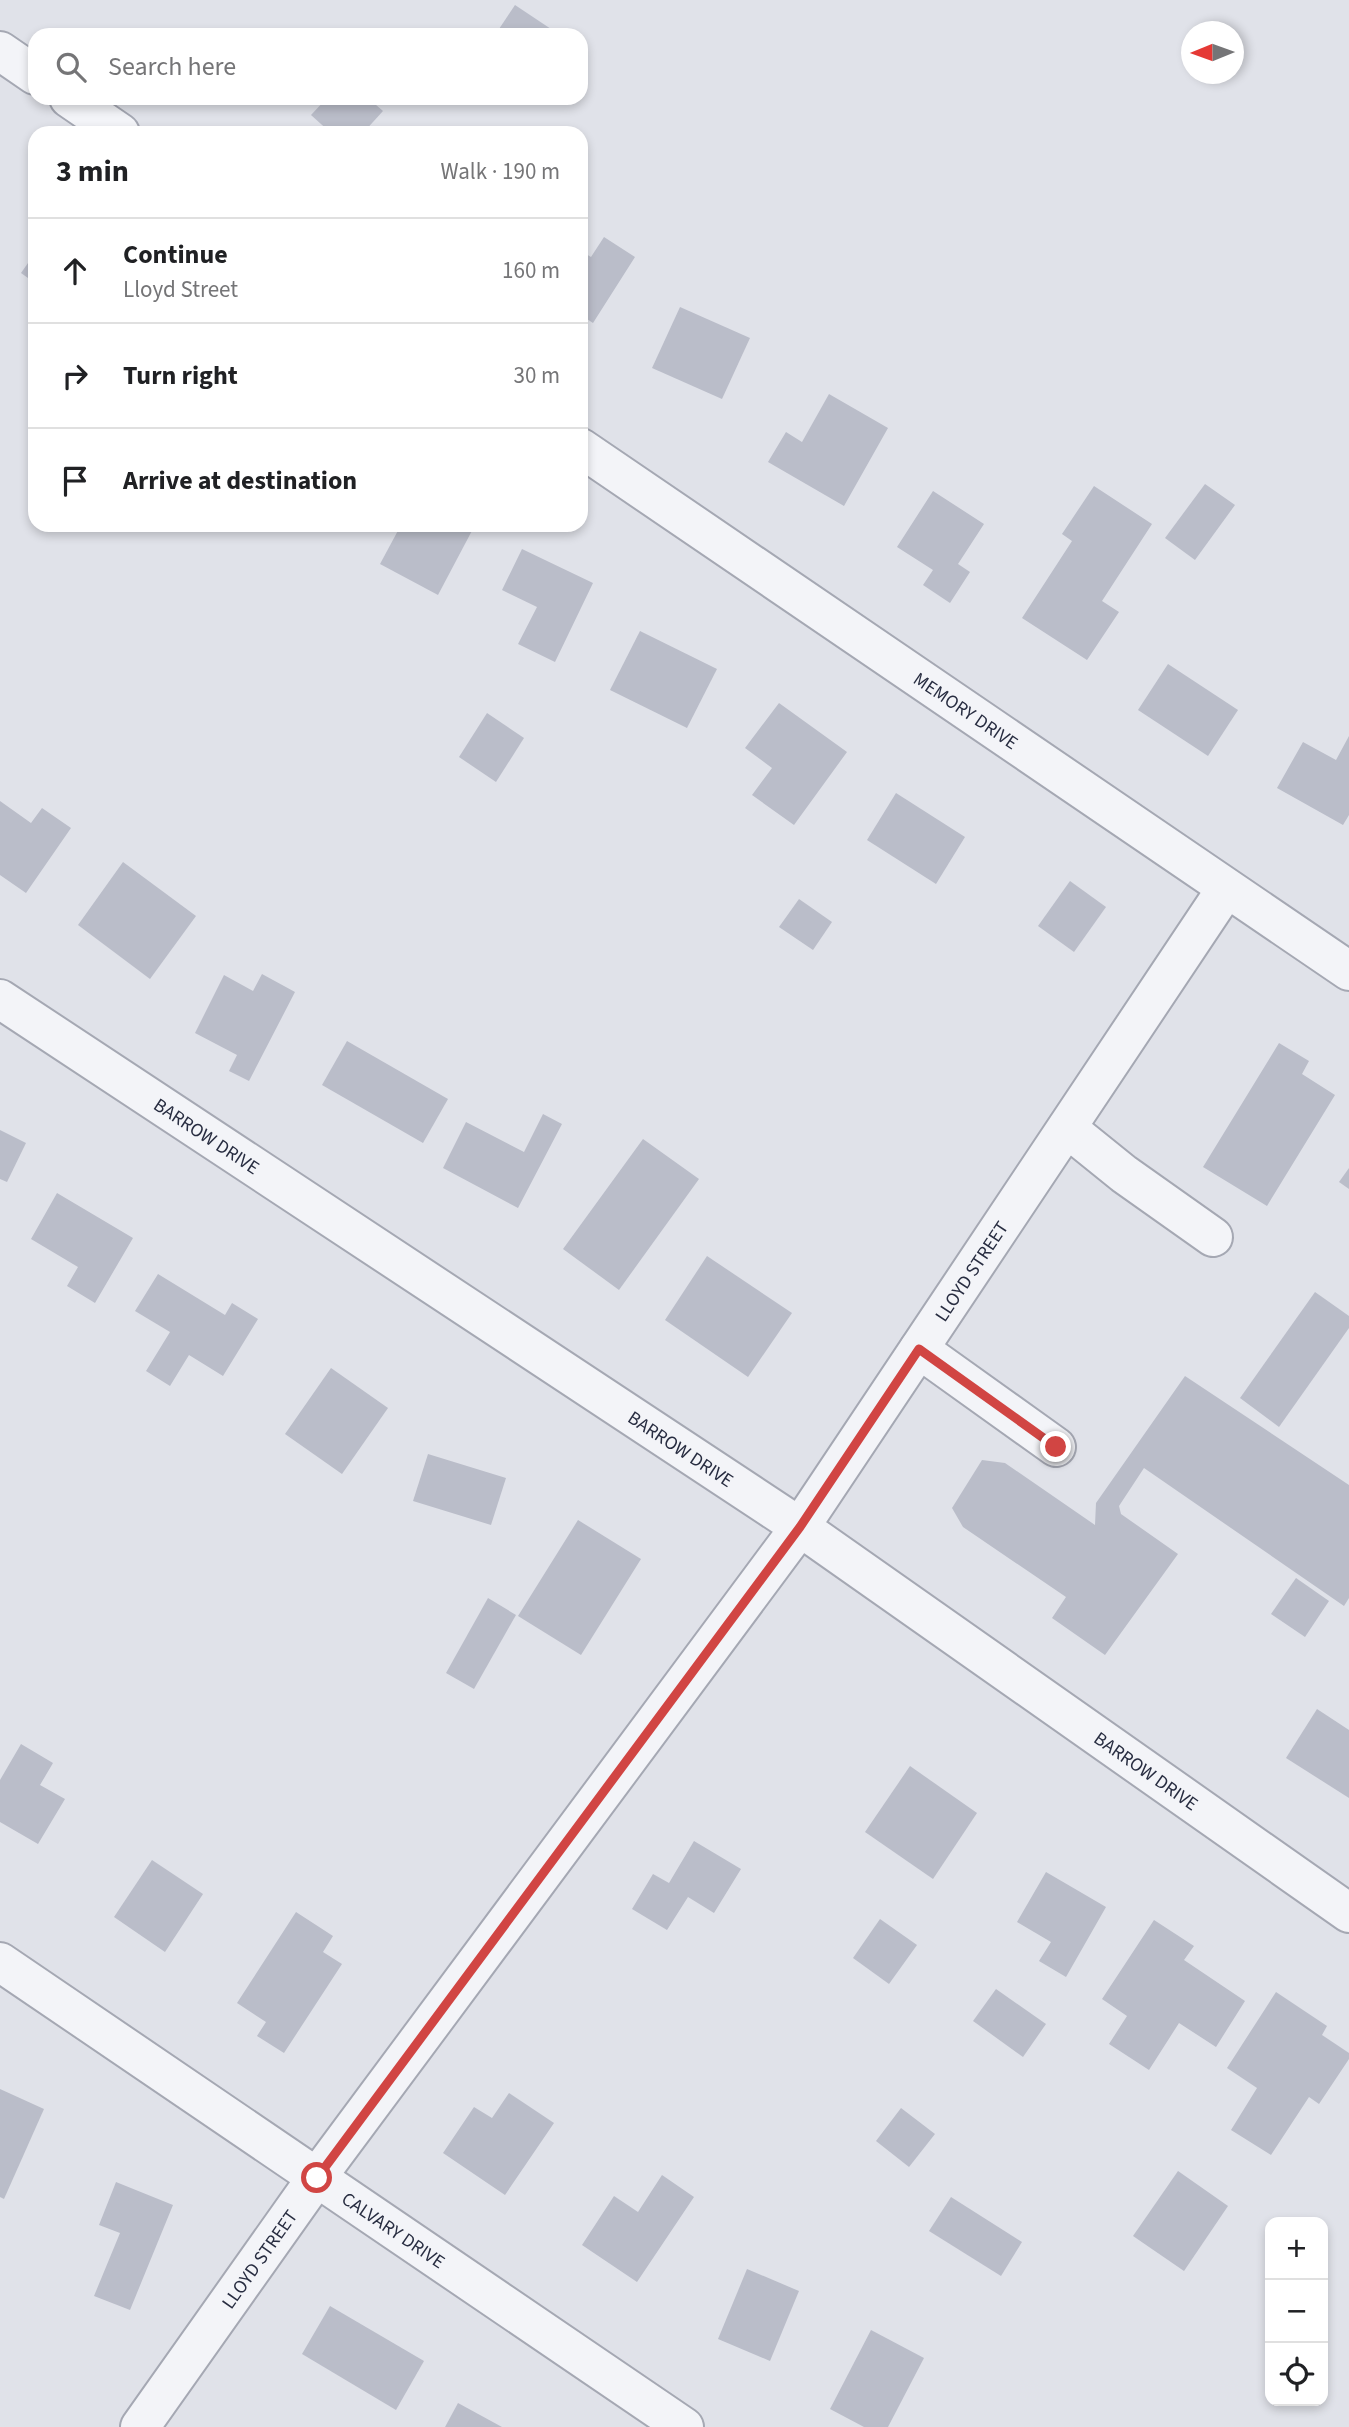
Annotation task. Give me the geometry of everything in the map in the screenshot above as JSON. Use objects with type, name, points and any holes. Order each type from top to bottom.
[{"type":"street","points":[[0,51],[28,70]]},
{"type":"street","points":[[79,105],[110,126]]},
{"type":"street","name":"MEMORY DRIVE","points":[[588,453],[1349,971]]},
{"type":"street","name":"LLOYD STREET","points":[[140,2427],[317,2178],[800,1527],[1226,889]]},
{"type":"street","name":"BARROW DRIVE","points":[[0,999],[800,1527],[1349,1913]]},
{"type":"street","points":[[1067,1128],[1124,1174],[1213,1237]]},
{"type":"street","points":[[919,1349],[1056,1447]]},
{"type":"street","name":"CALVARY DRIVE","points":[[0,1962],[684,2427]]},
{"type":"building","points":[[515,5],[550,28],[500,28]]},
{"type":"building","points":[[320,105],[376,105],[383,111],[369,126],[323,126],[311,115]]},
{"type":"building","points":[[604,237],[635,257],[593,323],[588,320],[588,255],[591,257]]},
{"type":"building","points":[[28,263],[28,278],[21,273]]},
{"type":"building","points":[[680,307],[750,338],[722,399],[652,368]]},
{"type":"building","points":[[829,394],[888,428],[844,506],[768,462],[786,432],[802,442]]},
{"type":"building","points":[[1205,484],[1235,505],[1195,560],[1165,538]]},
{"type":"building","points":[[1094,486],[1152,524],[1102,601],[1119,612],[1087,660],[1022,618],[1072,541],[1062,534]]},
{"type":"building","points":[[933,491],[984,524],[958,564],[970,572],[950,603],[923,585],[933,570],[897,547]]},
{"type":"building","points":[[397,532],[471,532],[438,595],[380,564]]},
{"type":"building","points":[[522,549],[593,583],[555,662],[518,644],[537,607],[502,590]]},
{"type":"building","points":[[640,631],[717,669],[687,728],[610,690]]},
{"type":"building","points":[[1168,664],[1238,710],[1208,756],[1138,710]]},
{"type":"building","points":[[779,703],[847,752],[794,825],[752,795],[772,768],[745,748]]},
{"type":"building","points":[[487,713],[524,738],[496,782],[459,757]]},
{"type":"building","points":[[1349,736],[1349,815],[1343,825],[1277,788],[1303,742],[1336,760]]},
{"type":"building","points":[[896,793],[965,837],[936,884],[867,840]]},
{"type":"building","points":[[0,801],[31,823],[42,808],[71,828],[26,893],[0,875]]},
{"type":"building","points":[[123,862],[196,916],[150,979],[78,925]]},
{"type":"building","points":[[1070,881],[1106,907],[1074,952],[1038,926]]},
{"type":"building","points":[[799,899],[832,922],[813,950],[779,927]]},
{"type":"building","points":[[262,974],[295,992],[249,1081],[229,1071],[237,1055],[195,1033],[224,975],[253,991]]},
{"type":"building","points":[[347,1041],[448,1099],[423,1143],[322,1085]]},
{"type":"building","points":[[1279,1043],[1309,1061],[1302,1074],[1335,1095],[1267,1206],[1203,1167]]},
{"type":"building","points":[[543,1114],[562,1124],[518,1208],[443,1168],[466,1122],[524,1152]]},
{"type":"building","points":[[0,1130],[26,1143],[7,1182],[0,1179]]},
{"type":"building","points":[[643,1139],[699,1179],[619,1290],[563,1249]]},
{"type":"building","points":[[1349,1168],[1349,1189],[1339,1182]]},
{"type":"building","points":[[57,1193],[133,1238],[95,1303],[67,1286],[78,1267],[31,1239]]},
{"type":"building","points":[[707,1256],[792,1313],[748,1377],[665,1320]]},
{"type":"building","points":[[158,1274],[225,1315],[232,1303],[258,1319],[223,1376],[189,1355],[170,1386],[146,1371],[170,1332],[135,1311]]},
{"type":"building","points":[[1315,1292],[1349,1316],[1349,1328],[1279,1427],[1240,1398]]},
{"type":"building","points":[[331,1368],[388,1408],[342,1474],[285,1434]]},
{"type":"building","points":[[1185,1376],[1349,1485],[1349,1598],[1344,1606],[1144,1468],[1119,1506],[1121,1514],[1178,1554],[1105,1655],[1052,1618],[1066,1597],[963,1527],[952,1508],[982,1460],[1005,1463],[1095,1525],[1096,1503]]},
{"type":"building","points":[[428,1454],[506,1478],[491,1525],[413,1501]]},
{"type":"building","points":[[578,1520],[641,1559],[581,1655],[518,1616]]},
{"type":"building","points":[[1296,1578],[1329,1601],[1305,1637],[1271,1614]]},
{"type":"building","points":[[488,1598],[516,1615],[474,1689],[446,1673]]},
{"type":"building","points":[[1317,1709],[1349,1730],[1349,1798],[1286,1758]]},
{"type":"building","points":[[21,1744],[53,1763],[40,1785],[65,1799],[38,1844],[0,1822],[0,1780]]},
{"type":"building","points":[[910,1766],[977,1813],[933,1879],[865,1832]]},
{"type":"building","points":[[694,1841],[741,1869],[714,1913],[688,1897],[667,1930],[632,1909],[653,1874],[669,1883]]},
{"type":"building","points":[[152,1860],[203,1894],[165,1952],[114,1917]]},
{"type":"building","points":[[1046,1872],[1106,1907],[1066,1977],[1039,1961],[1051,1942],[1017,1922]]},
{"type":"building","points":[[296,1912],[333,1936],[323,1952],[342,1964],[284,2053],[257,2036],[266,2022],[237,2003]]},
{"type":"building","points":[[880,1919],[917,1945],[889,1984],[853,1958]]},
{"type":"building","points":[[1154,1920],[1194,1946],[1184,1960],[1245,2001],[1216,2047],[1179,2023],[1149,2070],[1109,2044],[1127,2016],[1102,1999]]},
{"type":"building","points":[[996,1989],[1046,2024],[1023,2057],[973,2021]]},
{"type":"building","points":[[1276,1992],[1327,2026],[1322,2035],[1349,2053],[1349,2059],[1319,2104],[1309,2097],[1271,2155],[1231,2130],[1257,2088],[1227,2068]]},
{"type":"building","points":[[0,2089],[44,2109],[4,2199],[0,2197]]},
{"type":"building","points":[[509,2093],[554,2123],[505,2195],[443,2153],[474,2107],[492,2118]]},
{"type":"building","points":[[901,2108],[935,2134],[909,2167],[876,2141]]},
{"type":"building","points":[[1178,2171],[1228,2206],[1184,2271],[1133,2236]]},
{"type":"building","points":[[662,2175],[694,2197],[637,2282],[582,2245],[614,2196],[638,2212]]},
{"type":"building","points":[[116,2182],[173,2205],[130,2310],[94,2296],[120,2233],[99,2225]]},
{"type":"building","points":[[951,2197],[1022,2242],[1001,2276],[929,2231]]},
{"type":"building","points":[[747,2269],[799,2291],[770,2361],[718,2339]]},
{"type":"building","points":[[330,2306],[424,2361],[396,2410],[302,2354]]},
{"type":"building","points":[[871,2330],[924,2358],[888,2427],[864,2427],[830,2409]]},
{"type":"building","points":[[458,2403],[502,2427],[445,2427]]},
{"type":"route","points":[[317,2178],[800,1527],[919,1349],[1056,1447]]}]
